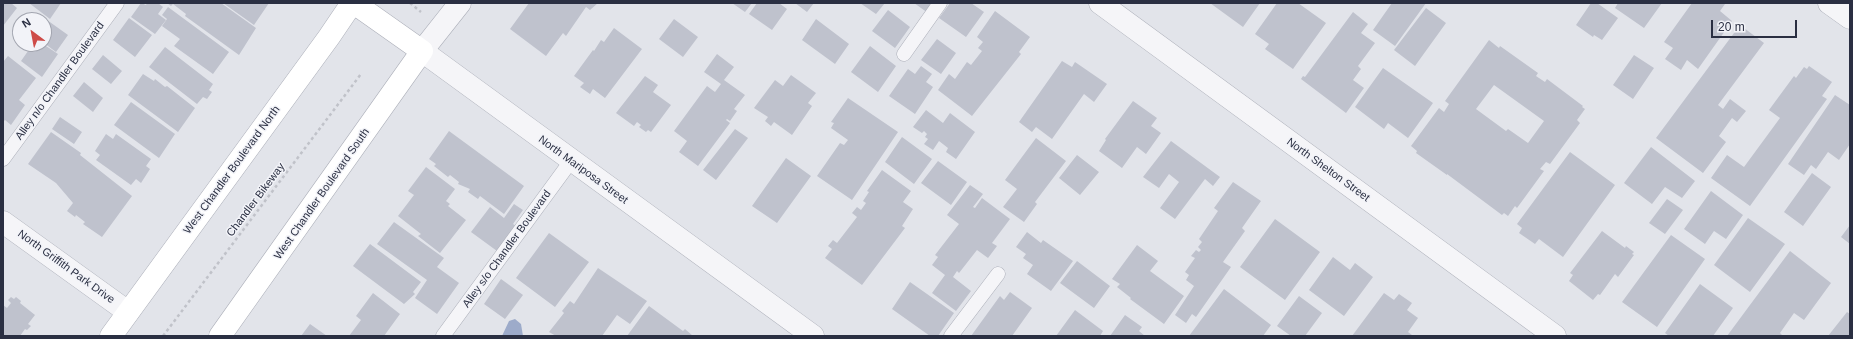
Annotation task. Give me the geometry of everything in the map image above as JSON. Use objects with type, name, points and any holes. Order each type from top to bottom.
[{"type":"main road","name":"North Mariposa Street","points":[[353,3],[422,51]]},
{"type":"main road","name":"West Chandler Boulevard North","points":[[111,336],[353,3]]},
{"type":"main road","name":"West Chandler Boulevard South","points":[[220,336],[422,51]]},
{"type":"street","points":[[422,51],[460,3]]},
{"type":"street","name":"North Shelton Street","points":[[1100,3],[1555,336]]},
{"type":"street","points":[[1829,3],[1850,18]]},
{"type":"street","name":"North Mariposa Street","points":[[422,51],[813,336]]},
{"type":"street","name":"North Griffith Park Drive","points":[[3,222],[128,312]]},
{"type":"lane","name":"Alley n/o Chandler Boulevard","points":[[3,159],[117,3]]},
{"type":"lane","points":[[904,54],[940,3]]},
{"type":"lane","name":"Alley s/o Chandler Boulevard","points":[[443,336],[572,161]]},
{"type":"lane","points":[[951,336],[998,274]]},
{"type":"path","name":"Chandler Bikeway","points":[[163,336],[361,74]]},
{"type":"water","points":[[515,319],[521,324],[523,336],[502,336],[509,321]]},
{"type":"building","points":[[3,3],[11,3],[17,8],[12,12],[12,14],[3,26]]},
{"type":"building","points":[[29,3],[61,3],[52,16],[52,12],[41,12]]},
{"type":"building","points":[[141,3],[146,5],[147,3],[158,3],[163,7],[158,14],[166,20],[155,34],[131,17]]},
{"type":"building","points":[[167,3],[221,3],[256,28],[239,55],[185,16],[186,14],[173,4],[171,6]]},
{"type":"building","points":[[223,3],[269,3],[254,25]]},
{"type":"building","points":[[529,3],[598,3],[590,10],[586,7],[566,36],[563,33],[546,56],[510,29]]},
{"type":"building","points":[[732,3],[752,3],[745,12]]},
{"type":"building","points":[[757,3],[779,3],[787,9],[772,30],[749,14]]},
{"type":"building","points":[[795,3],[814,3],[807,12]]},
{"type":"building","points":[[860,3],[885,3],[876,14]]},
{"type":"building","points":[[914,3],[936,3],[928,13]]},
{"type":"building","points":[[950,3],[971,3],[984,12],[966,37],[939,18]]},
{"type":"building","points":[[1210,3],[1260,3],[1243,27]]},
{"type":"building","points":[[1277,3],[1298,3],[1326,23],[1293,69],[1265,49],[1269,44],[1255,34]]},
{"type":"building","points":[[1392,3],[1426,3],[1395,46],[1373,30]]},
{"type":"building","points":[[1591,3],[1597,3],[1618,18],[1602,40],[1594,35],[1593,37],[1576,25]]},
{"type":"building","points":[[1618,3],[1662,3],[1644,28],[1615,8]]},
{"type":"building","points":[[1692,3],[1723,3],[1725,4],[1720,11],[1732,21],[1698,69],[1687,60],[1681,70],[1665,59],[1673,48],[1664,42]]},
{"type":"building","points":[[168,7],[229,52],[213,74],[174,46],[180,39],[162,26],[167,19],[162,15]]},
{"type":"building","points":[[1426,8],[1446,23],[1415,66],[1394,50]]},
{"type":"building","points":[[888,10],[910,27],[895,48],[872,31]]},
{"type":"building","points":[[995,11],[1030,37],[1019,52],[1021,54],[972,116],[938,90],[949,74],[955,79],[967,62],[971,65],[982,51],[978,48],[983,42],[977,37]]},
{"type":"building","points":[[1353,12],[1368,24],[1361,33],[1375,43],[1358,66],[1361,69],[1353,80],[1364,88],[1346,113],[1301,79],[1303,76],[1305,77]]},
{"type":"building","points":[[129,18],[152,35],[135,57],[113,40]]},
{"type":"building","points":[[674,19],[698,37],[683,57],[659,39]]},
{"type":"building","points":[[816,19],[849,44],[835,64],[802,40]]},
{"type":"building","points":[[52,24],[68,35],[56,52],[52,49]]},
{"type":"building","points":[[1740,25],[1764,43],[1718,105],[1723,109],[1730,99],[1746,111],[1737,122],[1732,118],[1719,136],[1726,142],[1703,173],[1656,138]]},
{"type":"building","points":[[614,28],[642,49],[605,98],[593,89],[590,94],[580,87],[584,83],[574,76],[601,40],[604,42]]},
{"type":"building","points":[[937,39],[956,53],[941,74],[921,60]]},
{"type":"building","points":[[1489,40],[1538,73],[1536,76],[1545,82],[1547,79],[1585,109],[1577,120],[1580,123],[1550,164],[1546,162],[1540,169],[1544,171],[1517,208],[1515,206],[1508,216],[1504,213],[1502,215],[1416,153],[1417,151],[1411,146],[1439,108],[1444,112],[1449,104],[1445,101]],"holes":[[[1494,85],[1544,121],[1528,143],[1508,129],[1506,131],[1476,109]]]},
{"type":"building","points":[[870,46],[896,66],[878,92],[851,72]]},
{"type":"building","points":[[165,47],[213,84],[209,90],[212,92],[207,99],[203,97],[197,104],[149,67]]},
{"type":"building","points":[[52,50],[58,54],[42,77],[21,61],[27,52],[52,52]]},
{"type":"building","points":[[717,54],[734,67],[724,80],[745,95],[734,109],[737,111],[730,121],[727,119],[726,120],[730,123],[698,166],[679,152],[687,141],[674,131],[707,86],[715,92],[721,84],[704,72]]},
{"type":"building","points":[[103,55],[122,71],[111,84],[92,69]]},
{"type":"building","points":[[1634,55],[1654,68],[1633,99],[1613,85]]},
{"type":"building","points":[[8,56],[36,78],[19,100],[25,105],[11,125],[5,120],[3,122],[3,62]]},
{"type":"building","points":[[1062,61],[1072,67],[1075,62],[1107,84],[1094,102],[1084,94],[1052,139],[1036,127],[1032,132],[1019,122]]},
{"type":"building","points":[[921,66],[932,74],[926,82],[933,87],[915,114],[889,96],[908,69],[915,74]]},
{"type":"building","points":[[1809,66],[1832,82],[1822,96],[1827,99],[1750,206],[1711,178],[1727,155],[1744,167],[1780,118],[1769,110],[1794,76],[1796,78],[1804,67],[1807,69]]},
{"type":"building","points":[[1383,68],[1433,103],[1408,138],[1388,123],[1384,129],[1355,107]]},
{"type":"building","points":[[143,74],[154,81],[155,79],[165,87],[167,86],[195,108],[178,132],[128,95]]},
{"type":"building","points":[[791,75],[816,93],[808,103],[812,106],[792,135],[774,122],[771,126],[765,121],[768,117],[754,108],[775,80],[783,86]]},
{"type":"building","points":[[645,76],[658,85],[653,92],[671,105],[651,132],[648,130],[646,132],[639,127],[641,125],[637,122],[634,126],[616,113]]},
{"type":"building","points":[[84,82],[103,98],[93,112],[73,96]]},
{"type":"building","points":[[1835,95],[1850,105],[1850,144],[1839,160],[1828,152],[1816,169],[1811,165],[1804,175],[1788,164]]},
{"type":"building","points":[[848,98],[898,132],[852,200],[817,176],[840,143],[844,145],[848,140],[831,128],[834,123],[831,122]]},
{"type":"building","points":[[1133,101],[1157,118],[1151,126],[1161,133],[1146,154],[1137,147],[1122,168],[1099,151],[1106,140],[1105,139]]},
{"type":"building","points":[[131,102],[175,134],[159,158],[114,125]]},
{"type":"building","points":[[926,110],[943,123],[950,113],[975,132],[956,159],[946,152],[948,148],[939,141],[933,150],[924,144],[928,139],[925,137],[927,134],[924,131],[922,133],[913,127]]},
{"type":"building","points":[[60,117],[82,132],[74,144],[52,129]]},
{"type":"building","points":[[735,129],[748,138],[716,180],[703,170]]},
{"type":"building","points":[[449,131],[524,186],[504,214],[480,196],[478,199],[468,192],[470,189],[458,184],[459,182],[450,175],[448,177],[434,166],[436,164],[429,159]]},
{"type":"building","points":[[51,132],[81,153],[80,155],[132,196],[102,237],[83,224],[85,222],[76,215],[75,217],[67,211],[73,203],[56,183],[28,164]]},
{"type":"building","points":[[106,134],[113,139],[116,134],[151,159],[146,166],[150,169],[141,183],[136,179],[131,185],[96,160],[100,155],[95,151]]},
{"type":"building","points":[[902,137],[932,159],[914,184],[885,162]]},
{"type":"building","points":[[1036,138],[1066,161],[1035,202],[1037,204],[1024,222],[1003,207],[1017,189],[1005,180]]},
{"type":"building","points":[[1171,141],[1220,177],[1213,186],[1205,179],[1175,219],[1160,208],[1179,182],[1169,174],[1159,188],[1143,177]]},
{"type":"building","points":[[1651,147],[1695,181],[1682,198],[1665,187],[1652,204],[1624,183]]},
{"type":"building","points":[[1570,152],[1615,185],[1563,257],[1539,239],[1535,244],[1519,233],[1522,228],[1517,224]]},
{"type":"building","points":[[1077,155],[1099,172],[1080,195],[1059,178]]},
{"type":"building","points":[[786,158],[811,176],[777,223],[752,206]]},
{"type":"building","points":[[938,161],[967,182],[951,205],[921,183]]},
{"type":"building","points":[[426,167],[455,189],[446,201],[450,204],[448,206],[466,220],[440,253],[418,236],[421,234],[398,216],[414,195],[408,191]]},
{"type":"building","points":[[882,170],[911,191],[903,202],[913,209],[902,226],[905,228],[862,285],[825,258],[832,249],[828,246],[833,240],[837,243],[857,217],[852,213],[857,207],[861,210],[866,203],[863,201],[869,192],[867,191]]},
{"type":"building","points":[[1812,173],[1831,187],[1803,226],[1784,212]]},
{"type":"building","points":[[1233,182],[1261,201],[1242,228],[1245,231],[1223,262],[1231,267],[1196,317],[1192,314],[1186,323],[1175,315],[1194,286],[1186,280],[1189,275],[1185,272],[1195,258],[1191,256],[1196,250],[1199,252],[1201,250],[1198,247],[1202,242],[1199,239],[1218,211],[1214,208]]},
{"type":"building","points":[[970,185],[983,194],[973,207],[975,208],[982,198],[1010,219],[992,243],[997,246],[988,258],[977,250],[959,273],[957,271],[953,277],[971,291],[956,311],[932,293],[945,275],[932,265],[938,257],[935,255],[959,224],[947,215]]},
{"type":"building","points":[[1711,191],[1743,215],[1726,239],[1714,231],[1705,244],[1684,229]]},
{"type":"building","points":[[1667,199],[1683,210],[1665,234],[1649,223]]},
{"type":"building","points":[[514,204],[523,210],[513,224],[516,226],[497,251],[471,232],[490,207],[504,218]]},
{"type":"building","points":[[1748,218],[1785,244],[1750,292],[1714,265]]},
{"type":"building","points":[[1275,219],[1320,252],[1285,300],[1240,267]]},
{"type":"building","points":[[394,222],[444,258],[437,267],[459,283],[437,314],[415,298],[427,280],[377,244]]},
{"type":"building","points":[[1850,225],[1850,244],[1841,237]]},
{"type":"building","points":[[1602,231],[1625,248],[1626,246],[1634,252],[1632,254],[1634,255],[1618,277],[1615,274],[1600,295],[1598,294],[1593,300],[1569,281],[1573,275],[1570,273]]},
{"type":"building","points":[[1027,232],[1041,243],[1043,240],[1073,261],[1051,291],[1027,274],[1033,265],[1023,258],[1026,254],[1016,247]]},
{"type":"building","points":[[549,233],[589,262],[555,307],[516,278]]},
{"type":"building","points":[[1671,235],[1705,259],[1657,327],[1622,302]]},
{"type":"building","points":[[370,244],[421,282],[413,292],[415,294],[404,304],[353,266]]},
{"type":"building","points":[[1137,245],[1158,261],[1150,271],[1184,296],[1164,324],[1130,299],[1131,298],[1117,287],[1120,284],[1112,279]]},
{"type":"building","points":[[1790,251],[1831,283],[1804,320],[1794,313],[1780,333],[1783,336],[1727,336]]},
{"type":"building","points":[[1333,257],[1350,270],[1355,263],[1373,277],[1344,316],[1309,290]]},
{"type":"building","points":[[1077,261],[1110,286],[1094,308],[1060,283]]},
{"type":"building","points":[[598,268],[647,301],[630,324],[617,315],[602,336],[556,336],[549,332],[564,313],[562,311],[570,301],[574,304]]},
{"type":"building","points":[[501,279],[523,295],[505,319],[484,304]]},
{"type":"building","points":[[910,282],[954,313],[938,336],[930,336],[892,309]]},
{"type":"building","points":[[1700,284],[1733,308],[1713,336],[1669,336],[1665,333]]},
{"type":"building","points":[[1224,289],[1271,325],[1263,336],[1189,336]]},
{"type":"building","points":[[1010,292],[1032,308],[1012,336],[971,336],[1000,296],[1004,300]]},
{"type":"building","points":[[373,293],[400,314],[384,336],[349,336],[361,320],[356,316]]},
{"type":"building","points":[[1384,293],[1394,300],[1399,294],[1412,303],[1407,310],[1418,318],[1408,332],[1412,335],[1352,336]]},
{"type":"building","points":[[1299,296],[1322,313],[1305,336],[1291,336],[1277,326]]},
{"type":"building","points":[[11,297],[14,299],[16,297],[21,301],[20,303],[35,315],[28,324],[31,326],[27,330],[25,329],[20,336],[3,336],[3,305],[7,308],[11,303],[8,300]]},
{"type":"building","points":[[649,306],[683,331],[685,329],[693,336],[627,336]]},
{"type":"building","points":[[1075,310],[1103,331],[1100,336],[1056,336]]},
{"type":"building","points":[[1847,312],[1850,314],[1850,336],[1828,336]]},
{"type":"building","points":[[1125,315],[1142,327],[1139,331],[1145,336],[1110,336]]},
{"type":"building","points":[[310,324],[327,336],[301,336]]}]
